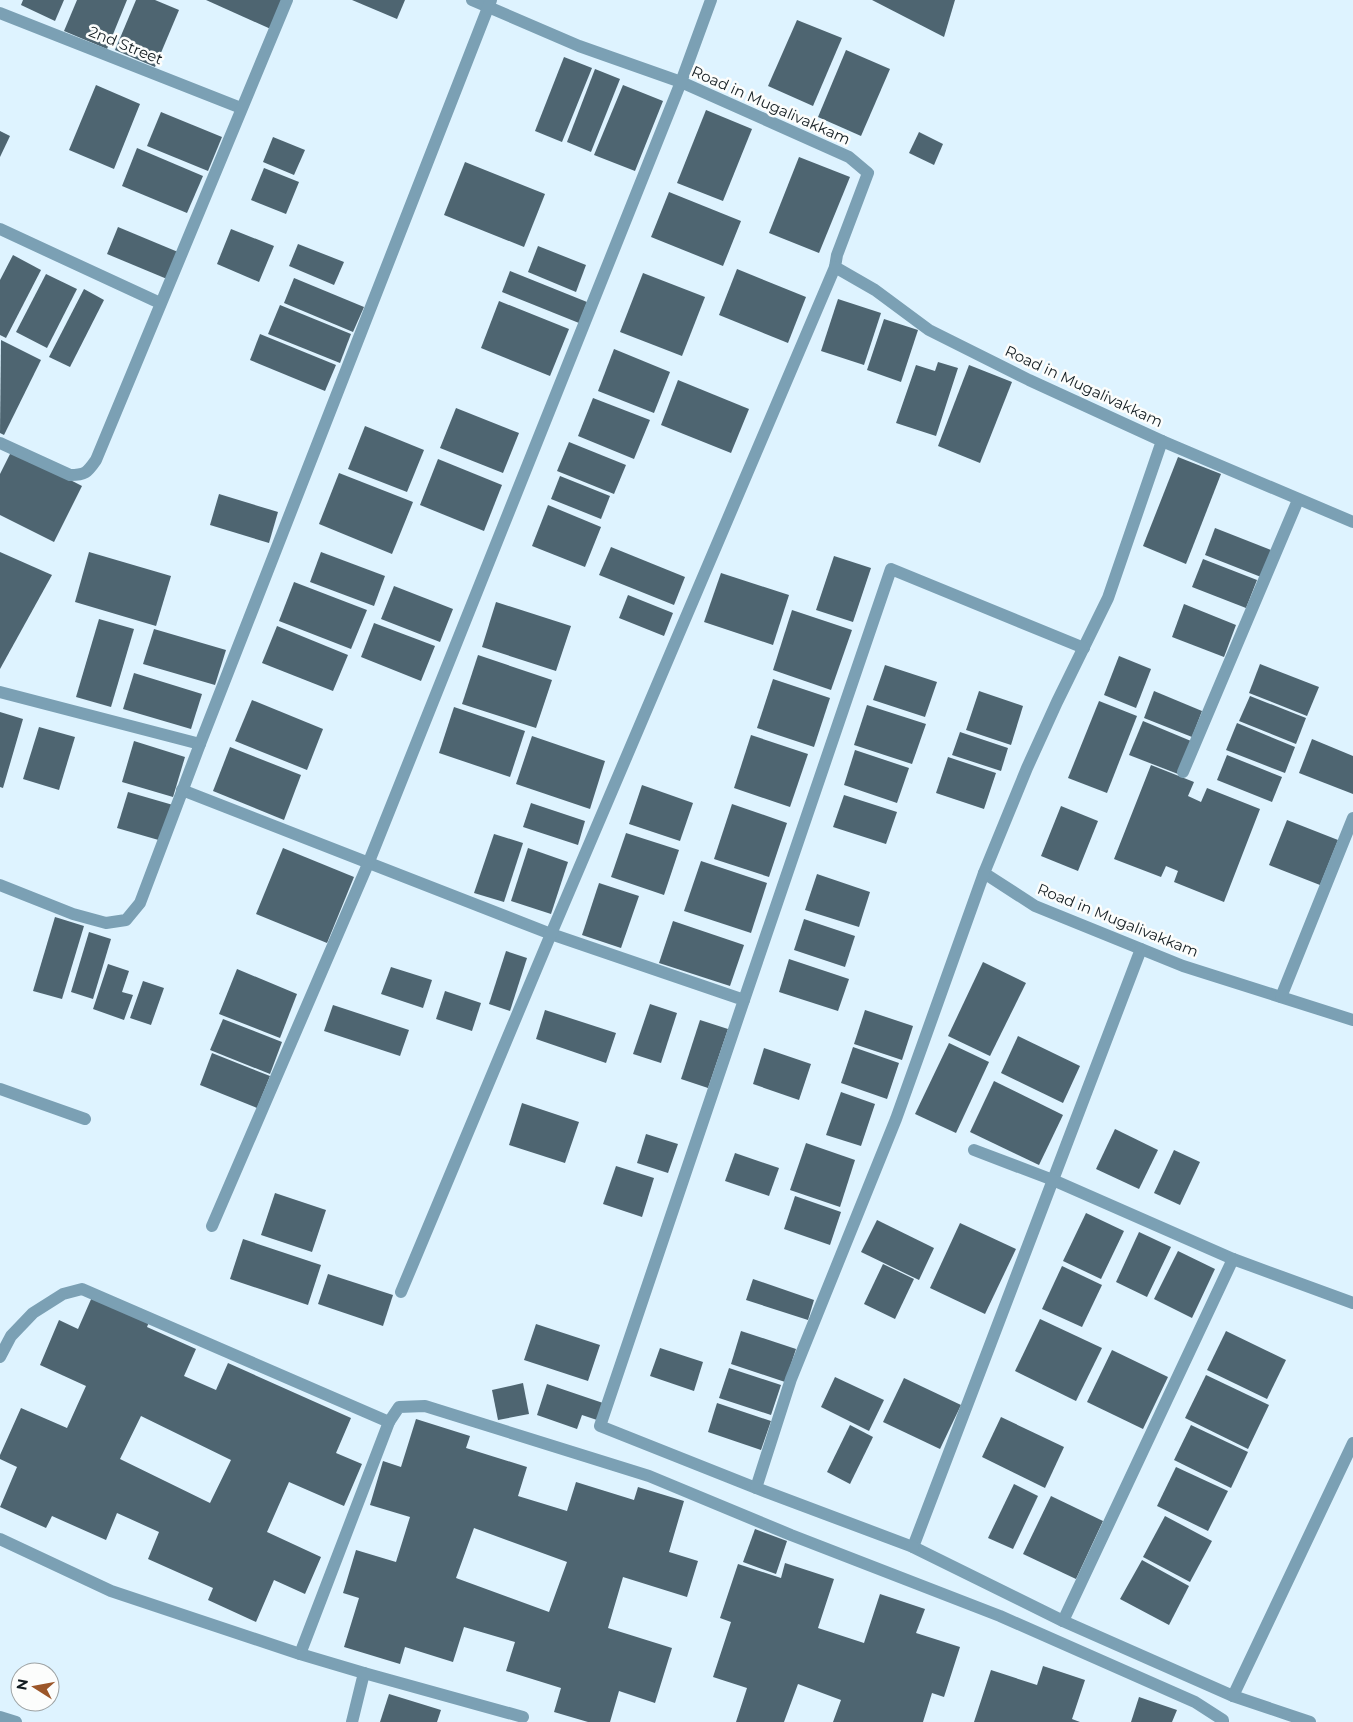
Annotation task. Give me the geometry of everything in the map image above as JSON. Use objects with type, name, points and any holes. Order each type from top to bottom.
[{"type":"street","points":[[0,442],[70,475],[82,475],[88,471],[96,460],[287,0]]},
{"type":"street","name":"Road in Mugalivakkam","points":[[472,0],[490,3],[579,46],[682,82],[849,157],[868,173],[837,255],[835,267],[875,290],[928,330],[1029,380],[1162,441],[1108,598],[1027,768],[984,873],[1035,906],[1183,966],[1353,1020]]},
{"type":"street","points":[[212,1226],[368,864],[682,82],[711,0]]},
{"type":"street","points":[[0,885],[72,914],[106,923],[126,920],[140,903],[182,790],[490,3]]},
{"type":"street","name":"2nd Street","points":[[0,13],[241,108]]},
{"type":"street","points":[[0,230],[160,303]]},
{"type":"street","points":[[401,1292],[835,267]]},
{"type":"street","points":[[1162,441],[1353,522]]},
{"type":"street","points":[[1184,772],[1298,500]]},
{"type":"street","points":[[1084,648],[891,569],[600,1426],[756,1488],[913,1547],[1063,1621],[1233,1696],[1310,1722]]},
{"type":"street","points":[[0,692],[200,744]]},
{"type":"street","points":[[182,790],[551,934],[744,1000]]},
{"type":"street","points":[[1281,997],[1353,818]]},
{"type":"street","points":[[756,1488],[790,1379],[896,1119],[984,873]]},
{"type":"street","points":[[913,1547],[1141,949]]},
{"type":"street","points":[[0,1089],[85,1119]]},
{"type":"street","points":[[974,1150],[1053,1180],[1233,1260],[1353,1303]]},
{"type":"street","points":[[1063,1621],[1233,1260]]},
{"type":"street","points":[[0,1358],[11,1336],[33,1313],[63,1294],[82,1289],[389,1422]]},
{"type":"street","points":[[300,1654],[389,1422],[399,1408],[425,1406],[649,1476],[792,1535],[1000,1616],[1195,1702],[1223,1720],[1223,1722]]},
{"type":"street","points":[[1233,1696],[1353,1443]]},
{"type":"street","points":[[0,1538],[111,1591],[300,1654],[523,1718]]},
{"type":"street","points":[[352,1722],[364,1673]]},
{"type":"street","points":[[0,1717],[16,1722]]},
{"type":"building","points":[[23,0],[64,0],[55,21],[21,5]]},
{"type":"building","points":[[77,0],[127,0],[107,49],[64,31]]},
{"type":"building","points":[[136,0],[155,0],[179,10],[155,67],[115,50]]},
{"type":"building","points":[[206,0],[286,0],[273,30]]},
{"type":"building","points":[[352,0],[405,0],[397,19]]},
{"type":"building","points":[[872,0],[955,0],[944,37]]},
{"type":"building","points":[[797,20],[842,38],[813,106],[768,86]]},
{"type":"building","points":[[846,50],[890,69],[861,136],[818,117]]},
{"type":"building","points":[[564,57],[592,68],[562,142],[535,131]]},
{"type":"building","points":[[595,69],[620,79],[591,152],[567,142]]},
{"type":"building","points":[[96,85],[140,104],[114,169],[69,150]]},
{"type":"building","points":[[623,85],[663,101],[635,171],[594,155]]},
{"type":"building","points":[[706,110],[752,129],[723,201],[677,183]]},
{"type":"building","points":[[161,112],[222,137],[208,171],[147,146]]},
{"type":"building","points":[[0,131],[10,136],[0,157]]},
{"type":"building","points":[[919,132],[943,144],[934,165],[909,153]]},
{"type":"building","points":[[273,137],[305,150],[294,175],[263,162]]},
{"type":"building","points":[[137,148],[203,176],[187,213],[122,186]]},
{"type":"building","points":[[799,157],[850,177],[819,253],[769,233]]},
{"type":"building","points":[[465,162],[545,194],[524,247],[444,215]]},
{"type":"building","points":[[264,168],[299,182],[286,214],[251,200]]},
{"type":"building","points":[[669,192],[741,221],[723,266],[651,237]]},
{"type":"building","points":[[118,227],[178,252],[167,279],[107,254]]},
{"type":"building","points":[[231,229],[274,246],[259,282],[217,264]]},
{"type":"building","points":[[298,244],[344,262],[334,285],[289,266]]},
{"type":"building","points":[[538,246],[586,265],[576,292],[528,272]]},
{"type":"building","points":[[13,255],[41,270],[6,338],[0,335],[0,280]]},
{"type":"building","points":[[737,269],[806,297],[788,343],[719,315]]},
{"type":"building","points":[[510,271],[587,302],[579,323],[502,292]]},
{"type":"building","points":[[643,273],[705,297],[682,356],[620,332]]},
{"type":"building","points":[[46,274],[77,289],[47,348],[16,332]]},
{"type":"building","points":[[294,278],[364,307],[353,332],[284,303]]},
{"type":"building","points":[[84,289],[104,300],[70,367],[49,357]]},
{"type":"building","points":[[838,299],[881,313],[864,365],[821,351]]},
{"type":"building","points":[[499,301],[569,329],[550,376],[481,348]]},
{"type":"building","points":[[280,305],[351,334],[340,363],[268,334]]},
{"type":"building","points":[[884,319],[918,330],[901,382],[867,370]]},
{"type":"building","points":[[260,334],[336,365],[325,391],[250,360]]},
{"type":"building","points":[[1,340],[41,360],[4,435],[0,433]]},
{"type":"building","points":[[614,349],[670,372],[654,413],[598,391]]},
{"type":"building","points":[[938,362],[958,368],[936,436],[896,423],[916,365],[935,371]]},
{"type":"building","points":[[969,365],[1012,382],[980,463],[938,446]]},
{"type":"building","points":[[678,380],[749,409],[731,453],[661,425]]},
{"type":"building","points":[[593,398],[650,420],[634,459],[578,436]]},
{"type":"building","points":[[456,408],[519,433],[503,473],[440,448]]},
{"type":"building","points":[[365,426],[424,450],[407,492],[348,469]]},
{"type":"building","points":[[569,442],[626,465],[614,494],[557,471]]},
{"type":"building","points":[[12,450],[82,486],[54,542],[0,515],[0,474]]},
{"type":"building","points":[[1178,457],[1221,474],[1186,564],[1143,546]]},
{"type":"building","points":[[438,459],[502,485],[484,531],[420,505]]},
{"type":"building","points":[[339,473],[413,502],[392,554],[319,524]]},
{"type":"building","points":[[560,476],[610,496],[601,519],[551,499]]},
{"type":"building","points":[[219,494],[278,512],[269,543],[210,525]]},
{"type":"building","points":[[548,505],[601,527],[585,567],[532,546]]},
{"type":"building","points":[[1215,528],[1271,550],[1261,577],[1205,555]]},
{"type":"building","points":[[611,547],[685,577],[674,605],[599,575]]},
{"type":"building","points":[[0,552],[52,575],[0,669]]},
{"type":"building","points":[[89,552],[171,576],[156,626],[75,602]]},
{"type":"building","points":[[321,552],[385,576],[374,606],[310,582]]},
{"type":"building","points":[[834,556],[871,568],[853,622],[816,610]]},
{"type":"building","points":[[1203,559],[1257,580],[1246,608],[1192,587]]},
{"type":"building","points":[[721,573],[789,595],[773,645],[704,622]]},
{"type":"building","points":[[294,582],[367,610],[351,649],[279,621]]},
{"type":"building","points":[[394,586],[453,609],[440,642],[381,619]]},
{"type":"building","points":[[628,595],[673,613],[664,636],[619,618]]},
{"type":"building","points":[[496,602],[571,626],[556,671],[482,647]]},
{"type":"building","points":[[1184,604],[1236,625],[1224,657],[1172,637]]},
{"type":"building","points":[[792,610],[852,630],[831,690],[773,670]]},
{"type":"building","points":[[99,619],[134,629],[111,707],[76,697]]},
{"type":"building","points":[[374,623],[435,646],[421,681],[361,657]]},
{"type":"building","points":[[277,626],[348,655],[333,691],[262,663]]},
{"type":"building","points":[[154,629],[226,650],[215,685],[143,664]]},
{"type":"building","points":[[478,655],[552,680],[536,728],[462,704]]},
{"type":"building","points":[[1119,656],[1151,669],[1136,708],[1104,695]]},
{"type":"building","points":[[1260,664],[1319,687],[1307,716],[1249,693]]},
{"type":"building","points":[[885,665],[937,682],[925,717],[873,700]]},
{"type":"building","points":[[134,673],[202,694],[191,729],[123,709]]},
{"type":"building","points":[[773,679],[830,698],[814,747],[757,728]]},
{"type":"building","points":[[979,691],[1023,706],[1011,745],[966,730]]},
{"type":"building","points":[[1154,691],[1202,711],[1192,737],[1144,718]]},
{"type":"building","points":[[1250,696],[1306,718],[1296,744],[1239,721]]},
{"type":"building","points":[[252,700],[323,729],[307,770],[235,741]]},
{"type":"building","points":[[1099,701],[1137,716],[1107,793],[1068,778]]},
{"type":"building","points":[[867,705],[926,724],[912,764],[854,745]]},
{"type":"building","points":[[454,707],[525,731],[510,777],[439,753]]},
{"type":"building","points":[[0,712],[23,719],[3,788],[0,787]]},
{"type":"building","points":[[1143,721],[1191,741],[1178,774],[1129,755]]},
{"type":"building","points":[[1237,723],[1295,747],[1285,773],[1226,750]]},
{"type":"building","points":[[39,727],[75,737],[59,790],[23,779]]},
{"type":"building","points":[[960,732],[1008,748],[1001,771],[952,755]]},
{"type":"building","points":[[751,735],[808,754],[790,807],[734,788]]},
{"type":"building","points":[[532,736],[605,761],[590,809],[516,784]]},
{"type":"building","points":[[1312,739],[1353,756],[1353,794],[1299,773]]},
{"type":"building","points":[[134,741],[185,757],[173,797],[122,782]]},
{"type":"building","points":[[230,747],[301,775],[284,820],[213,791]]},
{"type":"building","points":[[855,750],[909,768],[897,803],[844,785]]},
{"type":"building","points":[[1227,755],[1282,777],[1272,802],[1217,780]]},
{"type":"building","points":[[948,757],[996,773],[984,809],[936,793]]},
{"type":"building","points":[[1151,765],[1194,782],[1188,796],[1201,802],[1207,788],[1260,809],[1224,902],[1174,882],[1178,871],[1166,866],[1161,877],[1114,859]]},
{"type":"building","points":[[642,785],[693,803],[680,841],[629,824]]},
{"type":"building","points":[[128,792],[173,805],[162,841],[117,828]]},
{"type":"building","points":[[844,795],[897,812],[886,844],[833,827]]},
{"type":"building","points":[[531,803],[585,821],[578,845],[523,827]]},
{"type":"building","points":[[732,804],[787,823],[769,877],[714,859]]},
{"type":"building","points":[[1061,806],[1098,821],[1078,871],[1041,856]]},
{"type":"building","points":[[1287,820],[1338,840],[1320,885],[1269,865]]},
{"type":"building","points":[[626,833],[679,850],[664,895],[611,877]]},
{"type":"building","points":[[494,834],[523,843],[504,902],[474,893]]},
{"type":"building","points":[[283,848],[354,877],[327,943],[256,914]]},
{"type":"building","points":[[528,848],[568,862],[551,914],[511,901]]},
{"type":"building","points":[[701,861],[767,883],[751,933],[684,911]]},
{"type":"building","points":[[817,874],[870,892],[859,927],[805,910]]},
{"type":"building","points":[[599,883],[639,896],[621,948],[582,935]]},
{"type":"building","points":[[55,917],[84,926],[62,999],[33,991]]},
{"type":"building","points":[[804,919],[855,936],[845,967],[794,950]]},
{"type":"building","points":[[673,921],[744,945],[730,986],[659,963]]},
{"type":"building","points":[[89,932],[111,939],[93,999],[71,992]]},
{"type":"building","points":[[506,951],[527,958],[510,1011],[489,1004]]},
{"type":"building","points":[[789,959],[849,979],[838,1011],[779,992]]},
{"type":"building","points":[[983,962],[1026,983],[990,1056],[948,1036]]},
{"type":"building","points":[[108,964],[129,971],[122,992],[133,995],[124,1020],[93,1009]]},
{"type":"building","points":[[391,967],[432,980],[423,1008],[381,994]]},
{"type":"building","points":[[237,969],[297,994],[280,1038],[219,1014]]},
{"type":"building","points":[[143,981],[164,988],[151,1025],[130,1018]]},
{"type":"building","points":[[445,991],[481,1003],[472,1031],[436,1019]]},
{"type":"building","points":[[650,1004],[677,1013],[661,1063],[633,1054]]},
{"type":"building","points":[[333,1005],[409,1030],[400,1056],[324,1031]]},
{"type":"building","points":[[545,1010],[616,1033],[606,1063],[536,1039]]},
{"type":"building","points":[[865,1010],[913,1026],[902,1060],[854,1044]]},
{"type":"building","points":[[223,1019],[282,1042],[270,1074],[210,1050]]},
{"type":"building","points":[[700,1020],[728,1029],[708,1088],[681,1079]]},
{"type":"building","points":[[1018,1036],[1080,1066],[1063,1103],[1001,1073]]},
{"type":"building","points":[[949,1043],[989,1062],[956,1133],[915,1114]]},
{"type":"building","points":[[853,1047],[899,1063],[887,1099],[841,1083]]},
{"type":"building","points":[[764,1048],[811,1064],[799,1100],[753,1084]]},
{"type":"building","points":[[212,1053],[270,1076],[257,1108],[200,1085]]},
{"type":"building","points":[[994,1081],[1063,1115],[1039,1165],[970,1132]]},
{"type":"building","points":[[841,1092],[875,1104],[861,1146],[826,1135]]},
{"type":"building","points":[[522,1103],[579,1122],[565,1163],[509,1145]]},
{"type":"building","points":[[1115,1129],[1158,1150],[1139,1189],[1096,1169]]},
{"type":"building","points":[[646,1134],[678,1144],[668,1173],[637,1163]]},
{"type":"building","points":[[806,1143],[855,1160],[840,1207],[790,1190]]},
{"type":"building","points":[[1174,1150],[1200,1162],[1180,1205],[1154,1193]]},
{"type":"building","points":[[735,1153],[779,1168],[769,1196],[725,1181]]},
{"type":"building","points":[[616,1166],[654,1178],[642,1217],[603,1204]]},
{"type":"building","points":[[275,1193],[326,1210],[312,1252],[261,1235]]},
{"type":"building","points":[[795,1196],[841,1212],[830,1245],[784,1229]]},
{"type":"building","points":[[1086,1213],[1124,1231],[1101,1279],[1063,1261]]},
{"type":"building","points":[[877,1220],[934,1248],[919,1280],[861,1252]]},
{"type":"building","points":[[960,1223],[1016,1249],[985,1314],[930,1288]]},
{"type":"building","points":[[1139,1232],[1171,1247],[1147,1297],[1116,1282]]},
{"type":"building","points":[[243,1239],[321,1265],[308,1305],[230,1279]]},
{"type":"building","points":[[1178,1251],[1215,1269],[1192,1318],[1154,1299]]},
{"type":"building","points":[[883,1264],[914,1279],[895,1319],[864,1304]]},
{"type":"building","points":[[1062,1266],[1102,1285],[1082,1327],[1042,1309]]},
{"type":"building","points":[[328,1274],[393,1295],[383,1326],[318,1304]]},
{"type":"building","points":[[753,1279],[814,1300],[808,1320],[746,1300]]},
{"type":"building","points":[[92,1297],[149,1322],[147,1327],[196,1349],[184,1376],[216,1390],[228,1363],[351,1418],[336,1453],[362,1464],[344,1506],[289,1482],[267,1532],[321,1557],[305,1594],[274,1580],[256,1622],[208,1600],[213,1588],[148,1559],[159,1532],[117,1513],[106,1540],[52,1516],[46,1528],[0,1507],[17,1467],[0,1459],[0,1455],[21,1408],[67,1428],[86,1386],[40,1365],[59,1320],[78,1329]],"holes":[[[141,1416],[231,1460],[210,1503],[120,1459]]]},
{"type":"building","points":[[1040,1319],[1102,1348],[1076,1401],[1015,1371]]},
{"type":"building","points":[[536,1324],[600,1345],[588,1381],[524,1360]]},
{"type":"building","points":[[741,1331],[796,1349],[785,1382],[731,1364]]},
{"type":"building","points":[[1226,1331],[1286,1360],[1267,1399],[1207,1370]]},
{"type":"building","points":[[660,1348],[703,1362],[694,1391],[650,1376]]},
{"type":"building","points":[[1112,1350],[1168,1377],[1143,1429],[1087,1402]]},
{"type":"building","points":[[729,1368],[781,1385],[771,1415],[719,1398]]},
{"type":"building","points":[[1206,1375],[1269,1405],[1248,1449],[1185,1418]]},
{"type":"building","points":[[835,1377],[884,1400],[869,1431],[821,1407]]},
{"type":"building","points":[[904,1378],[961,1405],[940,1449],[883,1422]]},
{"type":"building","points":[[523,1383],[529,1414],[498,1420],[492,1390]]},
{"type":"building","points":[[547,1384],[603,1403],[597,1420],[582,1415],[577,1429],[537,1415]]},
{"type":"building","points":[[717,1403],[771,1421],[761,1450],[708,1432]]},
{"type":"building","points":[[1001,1417],[1064,1447],[1045,1488],[982,1457]]},
{"type":"building","points":[[416,1419],[470,1436],[466,1448],[527,1467],[518,1496],[567,1511],[576,1482],[634,1500],[638,1487],[684,1501],[669,1552],[698,1561],[687,1597],[623,1577],[608,1628],[672,1648],[655,1703],[619,1691],[610,1722],[588,1722],[554,1712],[561,1688],[506,1671],[515,1642],[464,1627],[453,1662],[405,1647],[400,1664],[344,1647],[359,1598],[343,1593],[356,1550],[396,1562],[410,1517],[370,1505],[383,1461],[401,1467]],"holes":[[[474,1528],[567,1562],[549,1612],[456,1578]]]},
{"type":"building","points":[[850,1425],[873,1437],[850,1484],[827,1472]]},
{"type":"building","points":[[1191,1425],[1248,1452],[1231,1488],[1174,1460]]},
{"type":"building","points":[[1176,1467],[1228,1491],[1208,1531],[1157,1506]]},
{"type":"building","points":[[1014,1484],[1038,1496],[1013,1549],[988,1538]]},
{"type":"building","points":[[1051,1496],[1103,1521],[1076,1579],[1023,1554]]},
{"type":"building","points":[[1165,1516],[1212,1541],[1190,1582],[1143,1557]]},
{"type":"building","points":[[755,1529],[787,1541],[776,1574],[743,1562]]},
{"type":"building","points":[[1142,1560],[1189,1586],[1169,1625],[1120,1599]]},
{"type":"building","points":[[785,1563],[834,1579],[818,1628],[864,1643],[880,1594],[925,1609],[916,1633],[960,1647],[944,1697],[932,1693],[923,1722],[833,1722],[841,1700],[798,1684],[784,1722],[736,1722],[747,1688],[713,1677],[731,1622],[720,1618],[738,1564],[781,1578]]},
{"type":"building","points":[[1043,1666],[1085,1680],[1072,1719],[1080,1722],[974,1722],[991,1670],[1037,1685]]},
{"type":"building","points":[[389,1694],[441,1710],[437,1722],[380,1722]]},
{"type":"building","points":[[1139,1697],[1177,1710],[1172,1722],[1131,1722]]}]
